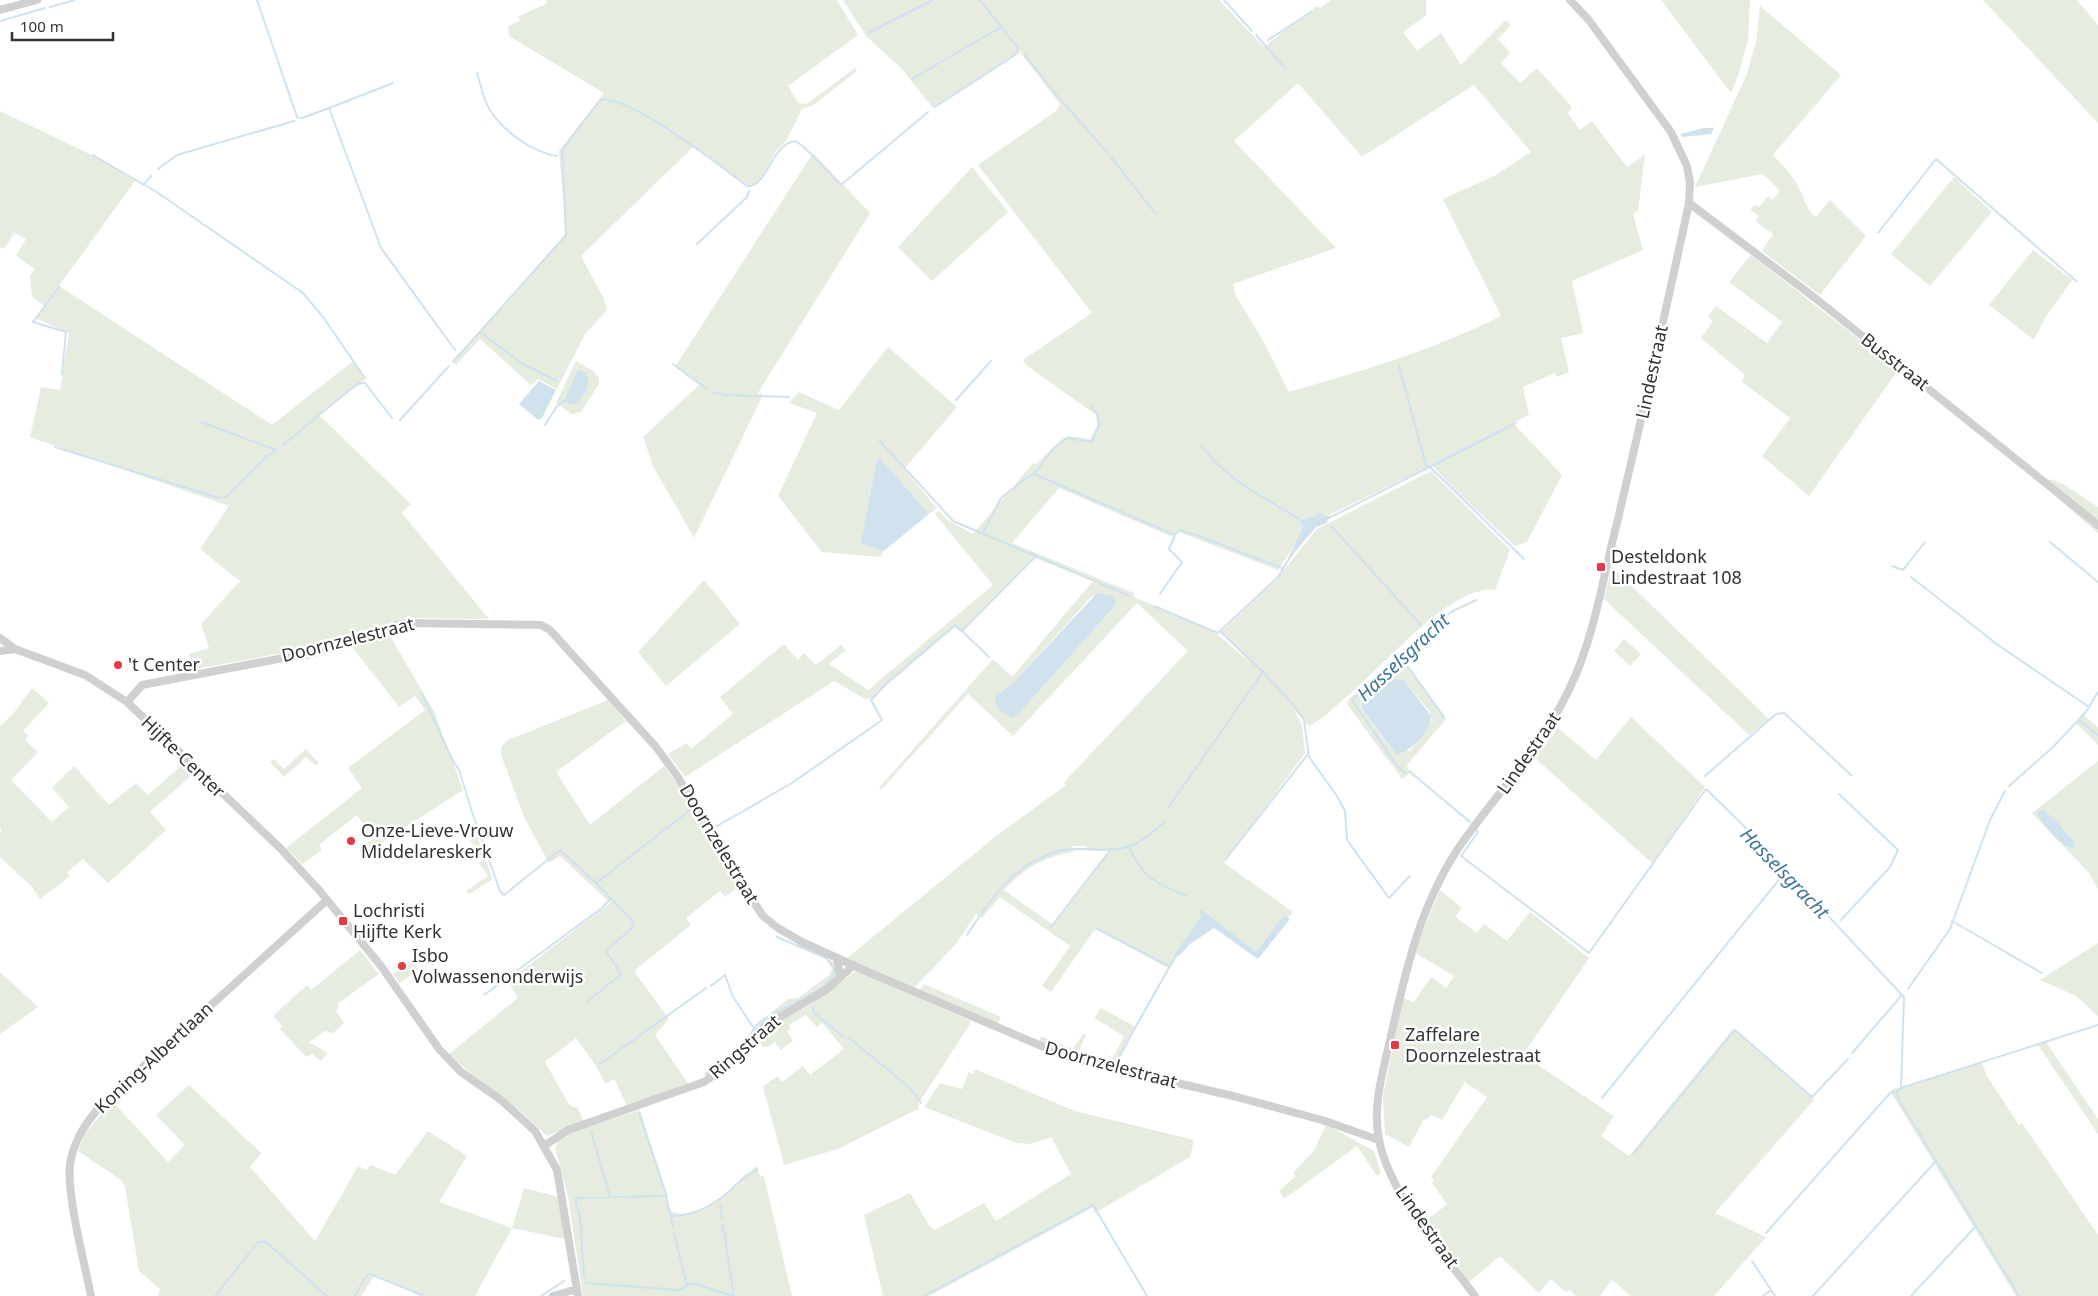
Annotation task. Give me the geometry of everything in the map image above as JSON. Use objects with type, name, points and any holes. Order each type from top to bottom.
[{"type":"street","points":[[0,10],[37,0]]},
{"type":"street","name":"Lindestraat","points":[[1475,1296],[1403,1197],[1389,1169],[1379,1140],[1377,1105],[1381,1080],[1410,952],[1435,886],[1464,840],[1553,723],[1586,650],[1641,422],[1689,203],[1690,183],[1688,166],[1671,132],[1590,22],[1570,0]]},
{"type":"street","name":"Busstraat","points":[[1689,203],[1815,298],[2098,525]]},
{"type":"street","name":"Doornzelestraat","points":[[127,702],[142,685],[304,654],[403,623],[541,625],[550,630],[656,747],[678,777],[729,865],[763,916],[794,937],[854,966],[1011,1034],[1083,1061],[1251,1101],[1322,1120],[1379,1140]]},
{"type":"street","name":"Hijfte-Center","points":[[0,638],[15,649],[85,675],[127,702],[280,848],[327,900],[381,966],[439,1049],[460,1072],[515,1112],[534,1131],[557,1170],[578,1292]]},
{"type":"street","name":"Hijfte-Center","points":[[0,651],[15,649]]},
{"type":"street","name":"Koning-Albertlaan","points":[[91,1296],[70,1180],[70,1160],[78,1136],[103,1103],[327,900]]},
{"type":"street","points":[[837,958],[840,977]]},
{"type":"street","name":"Ringstraat","points":[[544,1146],[568,1130],[704,1082],[733,1062],[765,1026],[811,999],[854,966]]},
{"type":"street","points":[[553,1296],[578,1292]]},
{"type":"shaded area","points":[[546,0],[837,0],[858,35],[788,86],[798,103],[807,104],[855,68],[857,71],[812,106],[802,109],[786,141],[776,151],[758,183],[750,185],[745,183],[693,147],[581,256],[604,299],[607,310],[585,334],[557,389],[538,379],[531,385],[480,339],[456,365],[452,361],[562,241],[566,230],[559,151],[604,93],[509,36],[508,26],[520,21],[518,17],[547,3]]},
{"type":"shaded area","points":[[843,0],[1219,0],[1264,47],[1317,6],[1320,8],[1331,0],[1426,0],[1426,15],[1403,32],[1417,51],[1441,33],[1461,65],[1506,20],[1511,25],[1498,39],[1510,53],[1501,63],[1520,83],[1537,68],[1572,107],[1568,113],[1580,130],[1592,121],[1627,167],[1645,155],[1638,211],[1633,214],[1643,250],[1572,281],[1583,333],[1561,338],[1569,372],[1557,377],[1555,373],[1523,387],[1529,415],[1513,423],[1562,475],[1527,542],[1515,546],[1452,487],[1432,465],[1327,516],[1299,539],[1278,570],[1179,532],[1170,536],[1059,488],[1012,543],[1134,593],[1134,597],[1215,632],[1251,664],[1221,632],[1274,582],[1317,529],[1431,471],[1510,550],[1495,590],[1479,591],[1461,598],[1443,609],[1325,716],[1309,726],[1294,710],[1302,725],[1305,753],[1224,863],[1293,912],[1256,958],[1213,926],[1183,946],[1170,969],[1095,929],[1051,992],[1042,986],[1070,946],[1000,897],[982,918],[976,914],[956,944],[913,989],[847,958],[995,837],[1066,785],[1064,783],[1066,780],[1188,651],[1137,603],[1013,736],[968,694],[881,790],[879,788],[993,659],[1012,677],[1093,581],[1033,557],[960,632],[955,627],[872,698],[865,699],[834,681],[685,777],[668,754],[687,743],[691,749],[733,714],[720,697],[784,644],[798,660],[804,653],[816,665],[841,645],[846,650],[829,664],[868,690],[993,585],[935,514],[939,511],[947,520],[973,534],[1033,463],[1036,464],[1063,438],[1069,436],[1090,439],[1097,426],[1096,415],[1026,365],[1023,360],[1092,313],[978,165],[1056,111],[1060,104],[1019,51],[933,108],[900,67],[866,36]],"holes":[[[1298,83],[1362,157],[1474,85],[1531,152],[1496,175],[1443,199],[1501,316],[1423,349],[1370,368],[1289,392],[1265,344],[1236,296],[1233,284],[1336,248],[1234,141]],[[1092,596],[1116,602],[1113,608],[1023,709],[995,697],[1016,680]],[[1072,846],[1087,846],[1087,851],[1109,851],[1053,925],[1004,890],[1027,869],[1036,864],[1053,857],[1074,852]]]},
{"type":"shaded area","points":[[1661,0],[1750,0],[1748,40],[1739,73],[1731,93]]},
{"type":"shaded area","points":[[1983,0],[2077,0],[2098,25],[2098,123]]},
{"type":"shaded area","points":[[1760,6],[1841,75],[1773,155],[1793,178],[1807,207],[1816,217],[1830,200],[1866,236],[1820,295],[1762,251],[1773,234],[1755,221],[1759,216],[1750,210],[1755,205],[1759,207],[1768,196],[1772,200],[1780,191],[1763,174],[1695,187],[1747,74],[1756,42]]},
{"type":"shaded area","points":[[0,111],[100,159],[135,181],[59,286],[272,425],[353,361],[365,380],[319,415],[411,504],[402,513],[489,619],[405,618],[311,648],[195,669],[192,667],[189,654],[209,648],[201,624],[240,581],[200,549],[229,506],[30,437],[41,387],[60,390],[69,333],[35,318],[44,306],[32,296],[30,276],[35,269],[16,256],[26,239],[14,233],[4,249],[0,247]]},
{"type":"shaded area","points":[[813,153],[870,213],[758,393],[762,394],[761,399],[694,538],[654,468],[643,437],[699,385],[675,367]]},
{"type":"shaded area","points":[[972,167],[1008,212],[932,281],[898,247]]},
{"type":"shaded area","points":[[1954,177],[1992,212],[1930,286],[1891,254]]},
{"type":"shaded area","points":[[2033,250],[2072,280],[2045,318],[2034,340],[1989,305]]},
{"type":"shaded area","points":[[1751,255],[1898,370],[1809,496],[1762,456],[1790,418],[1742,382],[1745,375],[1701,338],[1713,321],[1708,316],[1716,306],[1767,343],[1782,322],[1729,282]]},
{"type":"shaded area","points":[[888,347],[957,407],[904,469],[937,508],[929,514],[881,459],[877,459],[862,544],[884,551],[880,557],[822,552],[778,496],[817,413],[789,403],[799,392],[839,410]]},
{"type":"shaded area","points":[[576,361],[593,371],[599,378],[599,384],[581,412],[572,414],[556,403]]},
{"type":"shaded area","points":[[2051,479],[2063,484],[2098,507],[2098,533],[2056,497],[2060,491],[2049,481]]},
{"type":"shaded area","points":[[1612,567],[1769,719],[1749,735],[1604,599]]},
{"type":"shaded area","points":[[704,580],[740,624],[666,686],[638,652]]},
{"type":"shaded area","points":[[387,631],[434,711],[463,790],[371,849],[367,843],[374,839],[357,815],[319,845],[322,850],[302,864],[286,848],[362,788],[348,768],[425,710],[415,696],[399,707],[352,647],[306,660],[298,658]]},
{"type":"shaded area","points":[[1624,639],[1641,654],[1630,666],[1614,651]]},
{"type":"shaded area","points":[[1400,654],[1446,719],[1407,765],[1409,774],[1402,779],[1347,704],[1348,700]],"holes":[[[1404,680],[1429,711],[1432,720],[1410,751],[1390,747],[1363,710]]]},
{"type":"shaded area","points":[[32,688],[49,703],[23,731],[28,735],[25,740],[38,752],[11,780],[52,822],[69,807],[52,788],[74,766],[109,805],[136,783],[148,795],[183,764],[193,774],[150,812],[166,830],[108,883],[83,859],[67,872],[70,876],[40,899],[32,887],[0,857],[0,833],[2,830],[0,828],[0,726],[13,714]]},
{"type":"shaded area","points":[[608,700],[626,721],[556,772],[590,825],[664,766],[695,807],[739,886],[725,897],[720,891],[686,918],[691,925],[634,971],[669,1019],[655,1035],[690,1086],[628,1107],[614,1079],[605,1084],[596,1066],[576,1038],[545,1062],[570,1106],[578,1108],[583,1121],[547,1136],[519,1110],[472,1075],[449,1054],[518,998],[508,981],[610,903],[560,856],[549,863],[525,819],[501,755],[501,747],[508,740]]},
{"type":"shaded area","points":[[2082,714],[2098,727],[2098,745],[2076,723]]},
{"type":"shaded area","points":[[1631,717],[1705,787],[1653,864],[1535,758],[1558,728],[1596,760]]},
{"type":"shaded area","points":[[306,749],[319,763],[316,766],[306,757],[284,777],[270,762],[274,759],[284,769]]},
{"type":"shaded area","points":[[2098,761],[2098,889],[2089,873],[2032,813]]},
{"type":"shaded area","points":[[474,828],[493,879],[469,894],[466,891],[488,876],[479,863],[483,860],[466,833]]},
{"type":"shaded area","points":[[1440,890],[1462,908],[1455,917],[1477,933],[1484,924],[1507,941],[1530,912],[1589,958],[1523,1055],[1614,1116],[1601,1136],[1629,1156],[1733,1029],[1814,1100],[1715,1213],[1766,1237],[1714,1296],[1631,1296],[1612,1280],[1600,1296],[1575,1296],[1570,1289],[1566,1292],[1551,1279],[1539,1293],[1500,1256],[1469,1282],[1426,1221],[1447,1204],[1432,1183],[1434,1181],[1431,1177],[1487,1097],[1465,1082],[1442,1120],[1431,1115],[1427,1120],[1424,1119],[1409,1147],[1385,1134],[1383,1096],[1403,998],[1414,1002],[1431,977],[1446,988],[1454,976],[1414,952]]},
{"type":"shaded area","points":[[2098,943],[2098,1016],[2076,996],[2040,980]]},
{"type":"shaded area","points":[[360,950],[379,974],[337,1004],[339,1007],[336,1010],[344,1023],[333,1033],[325,1031],[309,1042],[326,1052],[327,1054],[321,1061],[312,1054],[306,1057],[280,1029],[282,1026],[273,1016],[307,985],[311,990]]},
{"type":"shaded area","points":[[828,959],[835,963],[837,975],[829,985],[776,1015],[739,1054],[708,1078],[704,1074],[736,1049],[759,1022],[788,999],[798,998],[829,975],[832,969]]},
{"type":"shaded area","points":[[411,960],[418,969],[400,983],[393,974]]},
{"type":"shaded area","points":[[856,971],[969,1020],[970,1024],[919,1103],[918,1109],[838,1149],[784,1165],[763,1086],[778,1076],[782,1082],[803,1066],[810,1075],[844,1049],[822,1023],[817,1027],[806,1015],[789,1025],[791,1029],[787,1031],[793,1041],[781,1050],[775,1042],[768,1047],[763,1047],[757,1042],[773,1025],[808,1006]]},
{"type":"shaded area","points":[[0,972],[38,1007],[0,1034]]},
{"type":"shaded area","points":[[924,984],[1001,1017],[997,1025],[918,991]]},
{"type":"shaded area","points":[[1101,1008],[1136,1027],[1117,1065],[1110,1063],[1124,1036],[1094,1018]]},
{"type":"shaded area","points":[[1084,1033],[1086,1034],[1077,1056],[1039,1042],[1041,1036],[1073,1049]]},
{"type":"shaded area","points":[[2046,1042],[2098,1119],[2098,1134],[2038,1045]]},
{"type":"shaded area","points":[[1981,1062],[1987,1076],[2019,1125],[2022,1123],[2098,1235],[2098,1296],[2016,1296],[1893,1096],[1891,1090]]},
{"type":"shaded area","points":[[975,1069],[1075,1111],[1194,1140],[1190,1157],[1095,1213],[1092,1208],[929,1296],[883,1296],[864,1215],[910,1193],[930,1227],[935,1230],[984,1203],[996,1221],[1071,1174],[1051,1137],[1030,1144],[1016,1143],[924,1107],[940,1083],[962,1089],[969,1072],[973,1074]]},
{"type":"shaded area","points":[[189,1085],[261,1153],[250,1167],[315,1241],[358,1166],[367,1170],[371,1165],[395,1175],[428,1131],[467,1156],[439,1202],[512,1228],[475,1296],[420,1296],[375,1275],[361,1296],[158,1296],[160,1289],[139,1271],[125,1187],[121,1180],[78,1151],[84,1135],[112,1101],[168,1162],[185,1145],[156,1115]]},
{"type":"shaded area","points":[[640,1110],[668,1197],[665,1198],[672,1212],[684,1214],[708,1207],[730,1191],[757,1165],[760,1176],[764,1176],[792,1296],[583,1296],[568,1196],[555,1148],[558,1141],[570,1132]]},
{"type":"shaded area","points":[[1326,1124],[1374,1151],[1381,1173],[1377,1176],[1357,1146],[1284,1199],[1279,1191],[1296,1176],[1293,1173],[1315,1149]]},
{"type":"shaded area","points":[[524,1188],[559,1197],[565,1239],[512,1228]]},
{"type":"water","points":[[1704,128],[1714,128],[1711,134],[1683,137],[1680,134]]},
{"type":"water","points":[[578,370],[586,373],[588,386],[575,404],[570,404],[564,401]]},
{"type":"water","points":[[539,381],[556,390],[542,418],[538,420],[519,404]]},
{"type":"water","points":[[877,459],[881,459],[929,514],[884,551],[861,544]]},
{"type":"water","points":[[1320,512],[1324,516],[1334,516],[1328,519],[1327,523],[1313,528],[1285,565],[1303,528],[1301,520],[1316,516]]},
{"type":"water","points":[[1097,593],[1112,596],[1116,602],[1113,608],[1023,709],[1012,718],[1003,712],[996,704],[995,697],[1016,680]]},
{"type":"water","points":[[1394,679],[1404,680],[1431,716],[1428,728],[1419,740],[1407,750],[1396,754],[1363,710],[1362,704],[1365,698]]},
{"type":"water","points":[[2043,809],[2075,843],[2073,848],[2057,840],[2043,823],[2037,813]]},
{"type":"water","points":[[1199,908],[1256,952],[1281,919],[1285,916],[1290,919],[1258,959],[1214,928],[1190,944],[1179,956],[1175,957],[1175,954],[1201,916]]},
{"type":"waterway","points":[[50,7],[75,0]]},
{"type":"waterway","points":[[257,0],[297,117],[302,118],[329,108],[381,248],[455,350]]},
{"type":"waterway","points":[[868,33],[933,0]]},
{"type":"waterway","points":[[935,107],[1018,53],[1017,47],[980,0]]},
{"type":"waterway","points":[[1224,0],[1252,31]]},
{"type":"waterway","points":[[0,21],[45,8]]},
{"type":"waterway","points":[[1268,40],[1311,12]]},
{"type":"waterway","points":[[912,79],[1001,27]]},
{"type":"waterway","points":[[1256,35],[1286,69]]},
{"type":"waterway","points":[[1025,55],[1058,97],[1107,152]]},
{"type":"waterway","points":[[477,73],[490,110],[505,128],[536,149],[557,156]]},
{"type":"waterway","points":[[329,108],[393,83]]},
{"type":"waterway","points":[[453,362],[566,235],[562,150],[600,100],[613,101],[652,119],[747,186],[754,185],[759,181],[780,150],[787,144],[795,141],[803,146],[841,185],[928,112]]},
{"type":"waterway","points":[[158,169],[177,155],[294,121]]},
{"type":"waterway","points":[[93,155],[158,193],[303,293],[323,317],[365,378]]},
{"type":"waterway","points":[[1111,157],[1155,213]]},
{"type":"waterway","points":[[1878,233],[1936,159],[2076,281]]},
{"type":"waterway","points":[[143,185],[151,176]]},
{"type":"waterway","points":[[697,244],[747,197],[749,191]]},
{"type":"waterway","points":[[59,287],[33,322],[66,332],[62,374]]},
{"type":"waterway","points":[[480,332],[521,363],[557,381]]},
{"type":"waterway","points":[[956,400],[991,361]]},
{"type":"waterway","points":[[673,364],[707,389]]},
{"type":"waterway","points":[[400,420],[449,366]]},
{"type":"waterway","points":[[1399,366],[1427,469]]},
{"type":"waterway","points":[[283,445],[357,384],[365,383],[392,418]]},
{"type":"waterway","points":[[713,392],[725,395],[789,397]]},
{"type":"waterway","points":[[545,425],[557,406],[564,401]]},
{"type":"waterway","points":[[983,533],[1001,498],[1034,474],[1053,449],[1067,438],[1092,442],[1099,425],[1098,414],[1091,407]]},
{"type":"waterway","points":[[201,422],[276,450]]},
{"type":"waterway","points":[[1327,519],[1516,423]]},
{"type":"waterway","points":[[879,440],[953,521],[1130,596]]},
{"type":"waterway","points":[[1201,445],[1211,458],[1235,479],[1302,521]]},
{"type":"waterway","points":[[55,447],[219,498],[226,497],[265,458],[276,450]]},
{"type":"waterway","points":[[1430,467],[1524,559]]},
{"type":"waterway","points":[[1034,474],[1175,535],[1179,530],[1196,535],[1282,568]]},
{"type":"waterway","points":[[1331,526],[1421,625]]},
{"type":"waterway","points":[[1295,550],[1315,527]]},
{"type":"waterway","points":[[1160,594],[1182,562],[1169,549],[1175,535]]},
{"type":"waterway","points":[[1892,566],[1903,570],[1925,542]]},
{"type":"waterway","points":[[2050,542],[2098,582]]},
{"type":"waterway","points":[[1292,554],[1278,577],[1220,631],[1263,672],[1293,704],[1304,720],[1309,757],[1337,796],[1345,811],[1347,840],[1389,898],[1410,876]]},
{"type":"waterway","points":[[989,657],[962,631],[1036,556]]},
{"type":"waterway","points":[[1911,577],[1998,645],[2089,707],[2053,747],[2009,786]]},
{"type":"waterway","name":"Hasselsgracht","points":[[1405,773],[1398,767],[1352,700],[1451,612],[1476,600]]},
{"type":"waterway","points":[[1154,606],[1218,633],[1220,631]]},
{"type":"waterway","points":[[717,826],[792,783],[882,720],[871,700],[889,681],[955,625],[962,631]]},
{"type":"waterway","points":[[1401,657],[1444,717]]},
{"type":"waterway","points":[[1168,808],[1262,673]]},
{"type":"waterway","points":[[2089,707],[2098,692]]},
{"type":"waterway","points":[[422,694],[459,770],[500,891],[504,895],[560,850],[596,883],[689,811]]},
{"type":"waterway","points":[[1705,776],[1776,714],[1784,713],[1851,775]]},
{"type":"waterway","points":[[2079,720],[2098,735]]},
{"type":"waterway","points":[[1226,859],[1308,754]]},
{"type":"waterway","name":"Hasselsgracht","points":[[1409,771],[1470,822]]},
{"type":"waterway","name":"Hasselsgracht","points":[[1477,831],[1461,856],[1589,953],[1706,789],[1743,825],[1904,997],[1901,1088],[1896,1092],[1899,1100],[2019,1296]]},
{"type":"waterway","points":[[1908,989],[1950,929],[1990,820],[2005,791]]},
{"type":"waterway","points":[[1839,794],[1898,850],[1890,867],[1841,920]]},
{"type":"waterway","points":[[967,935],[996,894],[1007,882],[1033,861],[1048,854],[1065,850],[1106,850],[1130,846],[1144,839],[1164,822]]},
{"type":"waterway","points":[[1129,847],[1145,873],[1159,883],[1186,896]]},
{"type":"waterway","points":[[1050,928],[1111,849]]},
{"type":"waterway","points":[[1602,1098],[1786,871]]},
{"type":"waterway","points":[[587,1002],[621,974],[606,951],[634,926],[632,920],[596,883]]},
{"type":"waterway","points":[[484,995],[603,907],[610,899]]},
{"type":"waterway","points":[[1952,921],[2042,973]]},
{"type":"waterway","points":[[1096,928],[1169,966]]},
{"type":"waterway","points":[[748,1039],[755,1027],[765,1019],[822,987],[835,970],[826,958],[777,937]]},
{"type":"waterway","points":[[1117,1060],[1175,957]]},
{"type":"waterway","points":[[711,986],[725,975],[733,997],[753,1027]]},
{"type":"waterway","points":[[600,1064],[706,988]]},
{"type":"waterway","points":[[1852,1053],[1902,995]]},
{"type":"waterway","points":[[813,1007],[814,1013],[844,1037]]},
{"type":"waterway","points":[[1901,1088],[2098,1025]]},
{"type":"waterway","points":[[1634,1153],[1735,1030],[1812,1097],[1848,1059]]},
{"type":"waterway","points":[[849,1038],[910,1088],[921,1103]]},
{"type":"waterway","points":[[706,1074],[738,1050]]},
{"type":"waterway","points":[[1766,1233],[1890,1093],[1895,1092]]},
{"type":"waterway","points":[[639,1113],[665,1191],[673,1227]]},
{"type":"waterway","points":[[591,1131],[610,1197]]},
{"type":"waterway","points":[[1813,1296],[1936,1161]]},
{"type":"waterway","points":[[672,1216],[698,1211],[714,1203],[747,1175],[757,1170]]},
{"type":"waterway","points":[[584,1277],[580,1218],[575,1198],[666,1196]]},
{"type":"waterway","points":[[720,1204],[722,1218]]},
{"type":"waterway","points":[[924,1296],[1093,1205],[1147,1296]]},
{"type":"waterway","points":[[723,1225],[734,1296]]},
{"type":"waterway","points":[[1911,1296],[1976,1226]]},
{"type":"waterway","points":[[674,1233],[687,1286]]},
{"type":"waterway","points":[[215,1296],[258,1242],[266,1242],[327,1296]]},
{"type":"waterway","points":[[1752,1261],[1771,1290]]},
{"type":"waterway","points":[[355,1296],[366,1276],[370,1274],[424,1296]]},
{"type":"waterway","points":[[541,1296],[564,1281]]},
{"type":"waterway","points":[[585,1283],[679,1290],[692,1283],[734,1296]]},
{"type":"waterway","points":[[1763,1296],[1771,1290],[1775,1296]]},
{"type":"place","name":"Desteldonk Lindestraat 108","points":[[1601,567]]},
{"type":"place","name":"'t Center","points":[[118,665]]},
{"type":"place","name":"Onze-Lieve-Vrouw Middelareskerk","points":[[351,841]]},
{"type":"place","name":"Lochristi Hijfte Kerk","points":[[343,921]]},
{"type":"place","name":"Isbo Volwassenonderwijs","points":[[402,966]]},
{"type":"place","name":"Zaffelare Doornzelestraat","points":[[1395,1045]]}]
